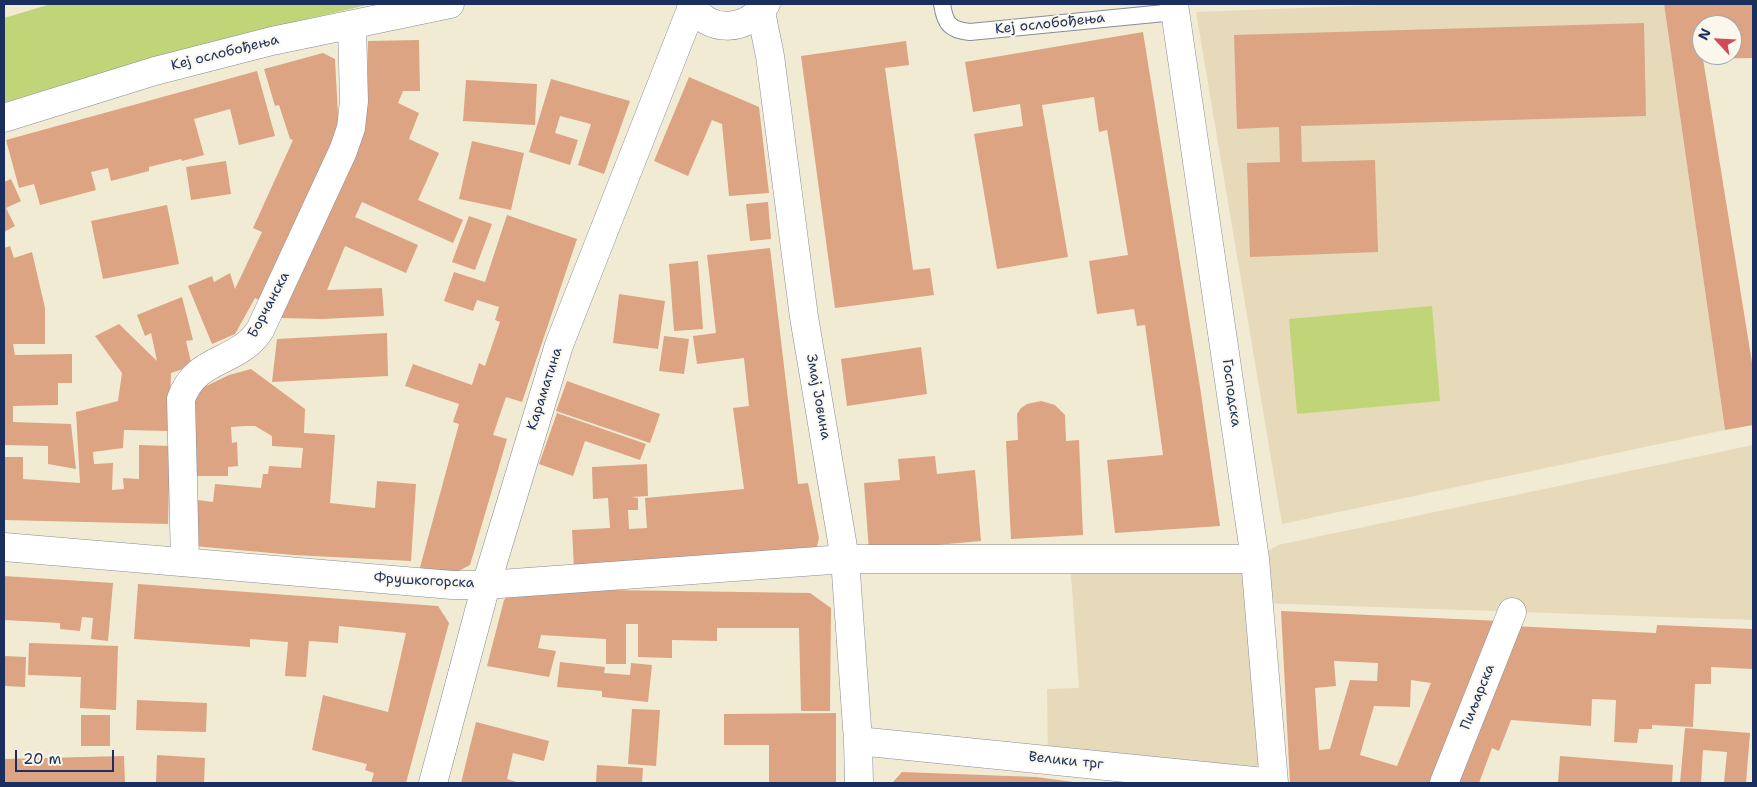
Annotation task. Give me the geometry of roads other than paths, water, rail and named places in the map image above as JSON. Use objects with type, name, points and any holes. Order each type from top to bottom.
[{"type":"street","name":"Кеј ослобођења","points":[[4,118],[155,71],[272,41],[450,4]]},
{"type":"street","points":[[692,5],[701,17],[712,23],[725,26],[738,26],[751,20],[763,8]]},
{"type":"street","name":"Караматина","points":[[433,783],[486,584],[560,344],[692,5]]},
{"type":"street","name":"Змај Јовина","points":[[763,8],[804,317],[845,559],[858,741],[859,783]]},
{"type":"street","name":"Господска","points":[[1176,15],[1255,559],[1274,783]]},
{"type":"street","name":"Борчанска","points":[[185,562],[181,399],[192,377],[203,368],[245,347],[260,330],[342,151],[352,116],[352,25]]},
{"type":"street","name":"Фрушкогорска","points":[[4,547],[452,585],[845,559]]},
{"type":"street","points":[[845,559],[1255,559]]},
{"type":"street","name":"Пиљарска","points":[[1444,783],[1512,612]]},
{"type":"street","name":"Велики трг","points":[[858,741],[1274,783]]},
{"type":"lane","name":"Кеј ослобођења","points":[[942,4],[944,19],[954,29],[970,32],[1176,15]]}]
